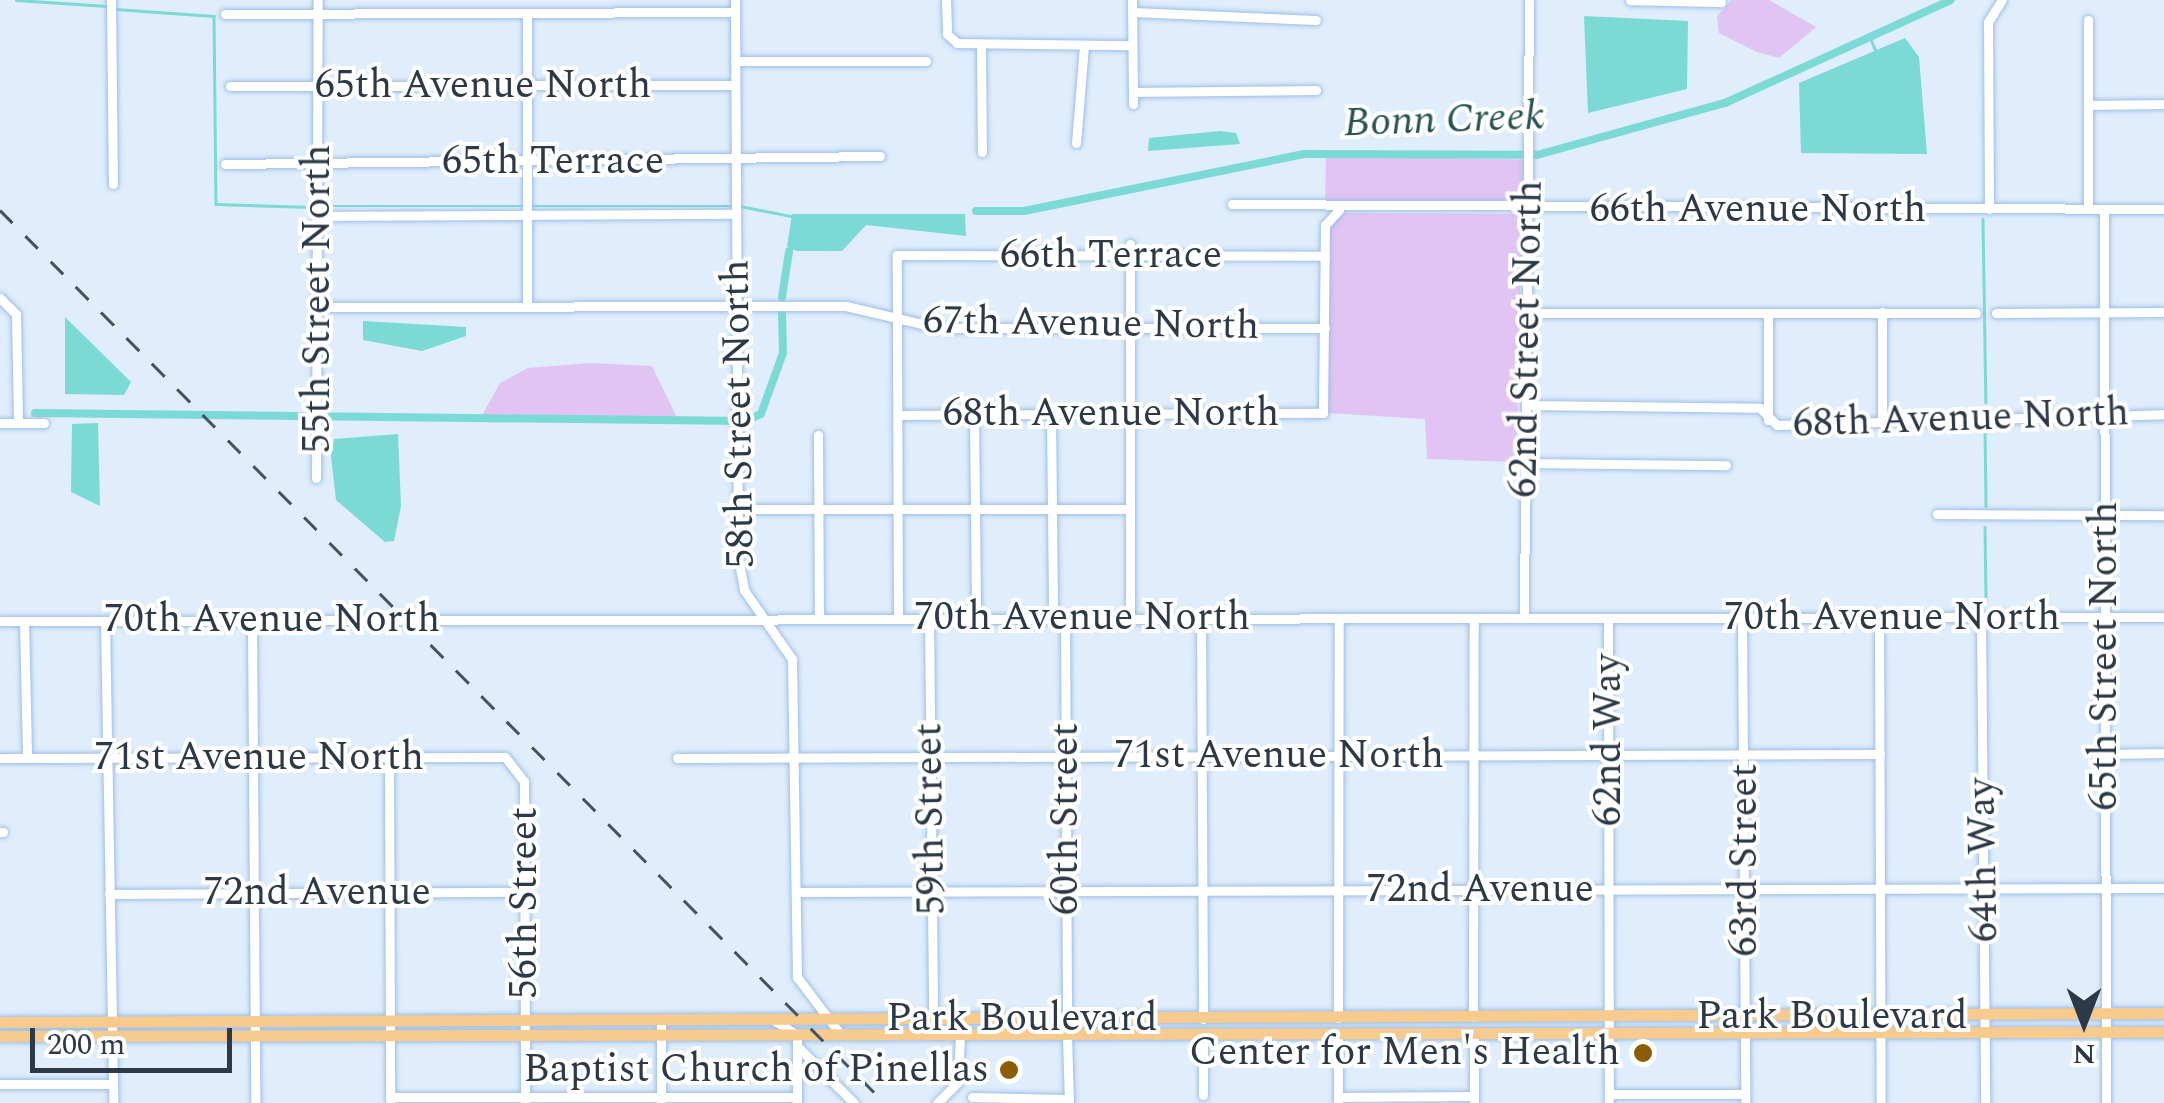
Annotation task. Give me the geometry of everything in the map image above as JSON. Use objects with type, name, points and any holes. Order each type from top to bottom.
[{"type":"main road","name":"Park Boulevard","points":[[0,1022],[1986,1017],[2164,1013]]},
{"type":"main road","points":[[1429,1034],[1474,1017]]},
{"type":"main road","points":[[1474,1034],[1514,1017]]},
{"type":"main road","points":[[1159,1034],[1203,1018]]},
{"type":"main road","points":[[1203,1034],[1246,1018]]},
{"type":"main road","points":[[1296,1034],[1338,1018]]},
{"type":"main road","points":[[1338,1034],[1387,1018]]},
{"type":"main road","points":[[960,1035],[996,1019]]},
{"type":"main road","points":[[1026,1035],[1067,1019]]},
{"type":"main road","points":[[1068,1036],[1115,1019]]},
{"type":"main road","points":[[884,1035],[928,1020]]},
{"type":"main road","name":"Park Boulevard","points":[[0,1036],[661,1036],[797,1040],[842,1035],[2164,1032]]},
{"type":"street","points":[[111,0],[113,184]]},
{"type":"street","name":"55th Street North","points":[[316,478],[318,0]]},
{"type":"street","name":"58th Street North","points":[[734,0],[737,509],[744,590],[792,660],[798,976],[825,1020],[842,1035]]},
{"type":"street","points":[[946,0],[946,26],[957,43],[1132,46]]},
{"type":"street","points":[[1132,0],[1133,98],[1316,90]]},
{"type":"street","name":"62nd Street North","points":[[1524,618],[1529,0]]},
{"type":"street","points":[[1630,0],[1721,2]]},
{"type":"street","points":[[1989,209],[1988,22],[2002,0]]},
{"type":"street","points":[[225,14],[735,12]]},
{"type":"street","points":[[1132,12],[1316,20]]},
{"type":"street","points":[[526,306],[527,13]]},
{"type":"street","points":[[2088,20],[2088,209]]},
{"type":"street","points":[[1076,143],[1084,45]]},
{"type":"street","points":[[981,46],[982,152]]},
{"type":"street","points":[[735,62],[926,62]]},
{"type":"street","name":"65th Avenue North","points":[[230,86],[735,84]]},
{"type":"street","points":[[2088,105],[2164,104]]},
{"type":"street","name":"65th Terrace","points":[[225,164],[735,162],[880,156]]},
{"type":"street","name":"66th Avenue North","points":[[1232,204],[1528,210],[2164,209]]},
{"type":"street","points":[[319,211],[735,208]]},
{"type":"street","points":[[1325,328],[1325,225],[1342,209]]},
{"type":"street","name":"65th Street North","points":[[2104,209],[2106,1103]]},
{"type":"street","points":[[1130,244],[1130,618]]},
{"type":"street","name":"66th Terrace","points":[[898,318],[897,255],[1324,256]]},
{"type":"street","points":[[0,298],[16,314],[18,422]]},
{"type":"street","name":"67th Avenue North","points":[[318,307],[861,306],[939,328],[1325,328]]},
{"type":"street","points":[[1882,312],[1882,424]]},
{"type":"street","points":[[1528,313],[1976,312]]},
{"type":"street","points":[[1996,313],[2164,312]]},
{"type":"street","points":[[1768,313],[1768,420]]},
{"type":"street","points":[[898,318],[898,618]]},
{"type":"street","name":"68th Avenue North","points":[[898,414],[1324,413],[1325,328]]},
{"type":"street","name":"68th Avenue North","points":[[1526,405],[1760,408],[1768,420],[1882,424],[1898,415],[2164,414]]},
{"type":"street","points":[[974,414],[976,618]]},
{"type":"street","points":[[1051,414],[1053,618]]},
{"type":"street","points":[[0,423],[44,423]]},
{"type":"street","points":[[818,435],[820,618]]},
{"type":"street","points":[[1526,463],[1726,465]]},
{"type":"street","points":[[737,509],[1130,509]]},
{"type":"street","points":[[1937,514],[2164,515]]},
{"type":"street","name":"70th Avenue North","points":[[0,622],[2164,617]]},
{"type":"street","name":"59th Street","points":[[928,1020],[932,892],[929,618]]},
{"type":"street","name":"60th Street","points":[[1065,618],[1067,1019]]},
{"type":"street","points":[[1201,618],[1203,1018]]},
{"type":"street","points":[[1338,1018],[1339,618]]},
{"type":"street","points":[[1474,618],[1474,1017]]},
{"type":"street","name":"62nd Way","points":[[1608,618],[1609,1099]]},
{"type":"street","name":"63rd Street","points":[[1742,618],[1745,1098]]},
{"type":"street","points":[[1880,618],[1881,1103]]},
{"type":"street","name":"64th Way","points":[[1981,618],[1985,1103]]},
{"type":"street","points":[[252,620],[254,1103]]},
{"type":"street","points":[[24,621],[27,758]]},
{"type":"street","points":[[105,621],[113,1103]]},
{"type":"street","name":"71st Avenue North","points":[[678,758],[1880,754]]},
{"type":"street","points":[[2106,754],[2164,754]]},
{"type":"street","name":"71st Avenue North","points":[[0,758],[505,757],[515,766]]},
{"type":"street","points":[[390,758],[390,1100],[797,1100],[797,1040]]},
{"type":"street","name":"56th Street","points":[[515,766],[524,782],[525,1100]]},
{"type":"street","name":"72nd Avenue","points":[[796,892],[2164,888]]},
{"type":"street","name":"72nd Avenue","points":[[109,894],[525,892]]},
{"type":"street","points":[[661,1020],[661,1100]]},
{"type":"street","points":[[773,1020],[797,1040],[854,1103]]},
{"type":"street","points":[[1203,1034],[1203,1095]]},
{"type":"street","points":[[1338,1034],[1338,1100],[1474,1100],[1474,1034]]},
{"type":"street","points":[[938,1103],[958,1082],[960,1035]]},
{"type":"street","points":[[972,1097],[1069,1101],[1068,1036]]},
{"type":"street","points":[[0,1084],[113,1084]]},
{"type":"street","points":[[1609,1099],[1745,1098]]},
{"type":"shaded area","points":[[1732,0],[1769,0],[1816,27],[1779,58],[1757,52],[1719,33],[1717,16]]},
{"type":"shaded area","points":[[1584,16],[1688,21],[1687,89],[1588,113]]},
{"type":"shaded area","points":[[1905,38],[1919,57],[1927,154],[1801,153],[1799,83]]},
{"type":"shaded area","points":[[1236,133],[1240,144],[1148,151],[1149,138]]},
{"type":"shaded area","points":[[1326,156],[1524,159],[1523,209],[1325,206]]},
{"type":"shaded area","points":[[1342,213],[1522,214],[1516,462],[1427,459],[1425,419],[1327,413],[1329,226]]},
{"type":"shaded area","points":[[792,214],[965,214],[966,236],[866,225],[842,251],[797,251],[787,247]]},
{"type":"shaded area","points":[[65,317],[131,382],[124,395],[65,394]]},
{"type":"shaded area","points":[[363,321],[466,327],[466,336],[422,351],[363,340]]},
{"type":"shaded area","points":[[590,363],[652,366],[679,422],[480,419],[500,383],[528,368]]},
{"type":"shaded area","points":[[98,423],[100,506],[71,492],[72,424]]},
{"type":"shaded area","points":[[398,434],[401,506],[394,541],[385,542],[336,500],[331,456],[334,439]]},
{"type":"waterway","points":[[16,0],[107,6]]},
{"type":"waterway","name":"Bonn Creek","points":[[976,211],[1024,211],[1305,154],[1537,155],[1725,103],[1951,0]]},
{"type":"waterway","points":[[115,9],[214,16],[216,204],[312,207]]},
{"type":"waterway","points":[[1870,37],[1876,51]]},
{"type":"waterway","points":[[320,206],[522,206]]},
{"type":"waterway","points":[[530,206],[732,206]]},
{"type":"waterway","points":[[740,206],[791,216]]},
{"type":"waterway","points":[[1983,219],[1986,402]]},
{"type":"waterway","points":[[782,297],[789,252]]},
{"type":"waterway","points":[[35,413],[745,421],[761,414],[783,353],[782,313]]},
{"type":"waterway","points":[[1985,423],[1986,506]]},
{"type":"waterway","points":[[1985,527],[1986,600]]},
{"type":"railway","points":[[0,210],[885,1103]]},
{"type":"place","name":"Center for Men's Health","points":[[1643,1053]]},
{"type":"place","name":"Baptist Church of Pinellas","points":[[1009,1070]]}]
